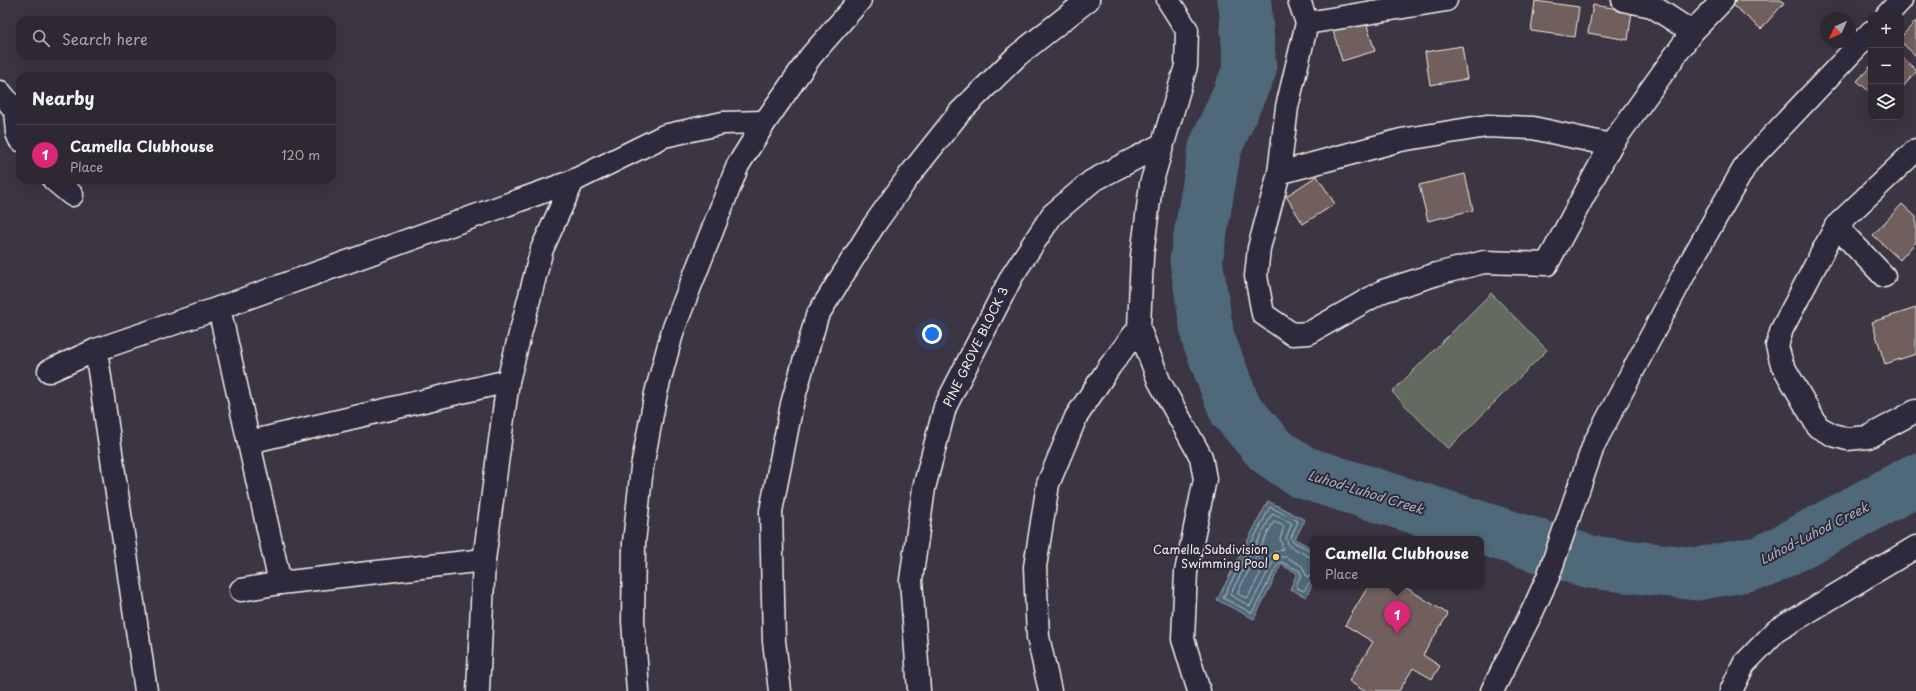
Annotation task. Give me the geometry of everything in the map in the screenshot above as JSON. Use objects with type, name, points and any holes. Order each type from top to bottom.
[{"type":"street","points":[[638,691],[632,620],[634,543],[642,467],[656,393],[673,330],[735,173],[765,122],[811,56],[860,0]]},
{"type":"street","points":[[780,691],[774,641],[771,511],[792,404],[817,316],[874,225],[909,176],[960,112],[1018,55],[1088,0]]},
{"type":"street","points":[[1168,0],[1187,30],[1186,66],[1161,146],[1151,184],[1142,256],[1138,328],[1159,381],[1201,457],[1205,479],[1186,572],[1183,639],[1199,691]]},
{"type":"street","points":[[1299,0],[1307,23],[1287,107],[1279,173],[1259,248],[1256,276],[1263,314],[1292,334],[1309,332],[1383,291],[1437,274],[1484,262],[1547,264],[1611,145],[1692,32],[1723,0]]},
{"type":"street","points":[[1307,23],[1446,0]]},
{"type":"street","points":[[1623,0],[1652,6],[1692,32]]},
{"type":"street","points":[[1890,12],[1901,0]]},
{"type":"street","points":[[1492,691],[1548,577],[1594,444],[1692,261],[1747,163],[1868,35]]},
{"type":"street","points":[[0,92],[16,106]]},
{"type":"street","points":[[49,371],[96,350],[219,308],[572,181],[664,136],[723,123],[765,122]]},
{"type":"street","points":[[1279,173],[1401,140],[1487,126],[1533,128],[1611,145]]},
{"type":"street","name":"PINE GROVE BLOCK 3","points":[[919,691],[911,580],[924,488],[945,407],[1012,276],[1052,215],[1092,181],[1161,146]]},
{"type":"street","points":[[1916,150],[1836,226],[1782,328],[1777,346],[1782,364],[1818,428],[1833,435],[1847,439],[1868,437],[1916,411]]},
{"type":"street","points":[[478,691],[484,560],[508,381],[542,249],[572,181]]},
{"type":"street","points":[[59,184],[72,195]]},
{"type":"street","points":[[1836,226],[1884,276]]},
{"type":"street","points":[[219,308],[280,583]]},
{"type":"street","points":[[1050,691],[1038,637],[1035,567],[1048,484],[1076,417],[1110,366],[1138,328]]},
{"type":"street","points":[[96,350],[146,691]]},
{"type":"street","points":[[249,442],[508,381]]},
{"type":"street","points":[[1731,691],[1744,664],[1776,630],[1916,547]]},
{"type":"street","points":[[241,590],[280,583],[484,560]]},
{"type":"shaded area","points":[[1491,293],[1547,350],[1448,449],[1392,392]]},
{"type":"water","name":"Camella Subdivision Swimming Pool","points":[[1268,501],[1305,520],[1295,539],[1310,547],[1310,588],[1306,597],[1290,589],[1297,573],[1281,565],[1254,619],[1217,600]]},
{"type":"building","points":[[1737,0],[1781,0],[1784,3],[1761,29],[1733,5]]},
{"type":"building","points":[[1535,1],[1579,7],[1575,37],[1531,31]]},
{"type":"building","points":[[1593,5],[1632,11],[1628,40],[1588,33]]},
{"type":"building","points":[[1363,13],[1375,51],[1342,61],[1331,24]]},
{"type":"building","points":[[1916,21],[1916,56],[1904,45],[1904,34]]},
{"type":"building","points":[[1462,46],[1467,79],[1430,85],[1425,52]]},
{"type":"building","points":[[1904,59],[1916,70],[1916,72],[1904,86]]},
{"type":"building","points":[[1868,69],[1868,90],[1857,81]]},
{"type":"building","points":[[1465,174],[1473,210],[1428,221],[1419,185]]},
{"type":"building","points":[[1317,176],[1335,204],[1303,224],[1286,196]]},
{"type":"building","points":[[1902,204],[1916,217],[1916,242],[1900,260],[1873,235]]},
{"type":"building","points":[[1916,308],[1916,354],[1885,364],[1872,322]]},
{"type":"building","points":[[1367,588],[1407,588],[1448,614],[1423,655],[1440,666],[1432,679],[1413,668],[1399,691],[1364,691],[1349,681],[1373,642],[1345,625]]},
{"type":"waterway","name":"Luhod-Luhod Creek","points":[[1244,0],[1250,69],[1215,148],[1196,260],[1208,338],[1235,409],[1270,450],[1302,472],[1590,562],[1697,574],[1763,562],[1916,480]]},
{"type":"place","name":"Camella Subdivision Swimming Pool","points":[[1276,557]]},
{"type":"place","name":"Camella Clubhouse","points":[[1397,634]]}]
